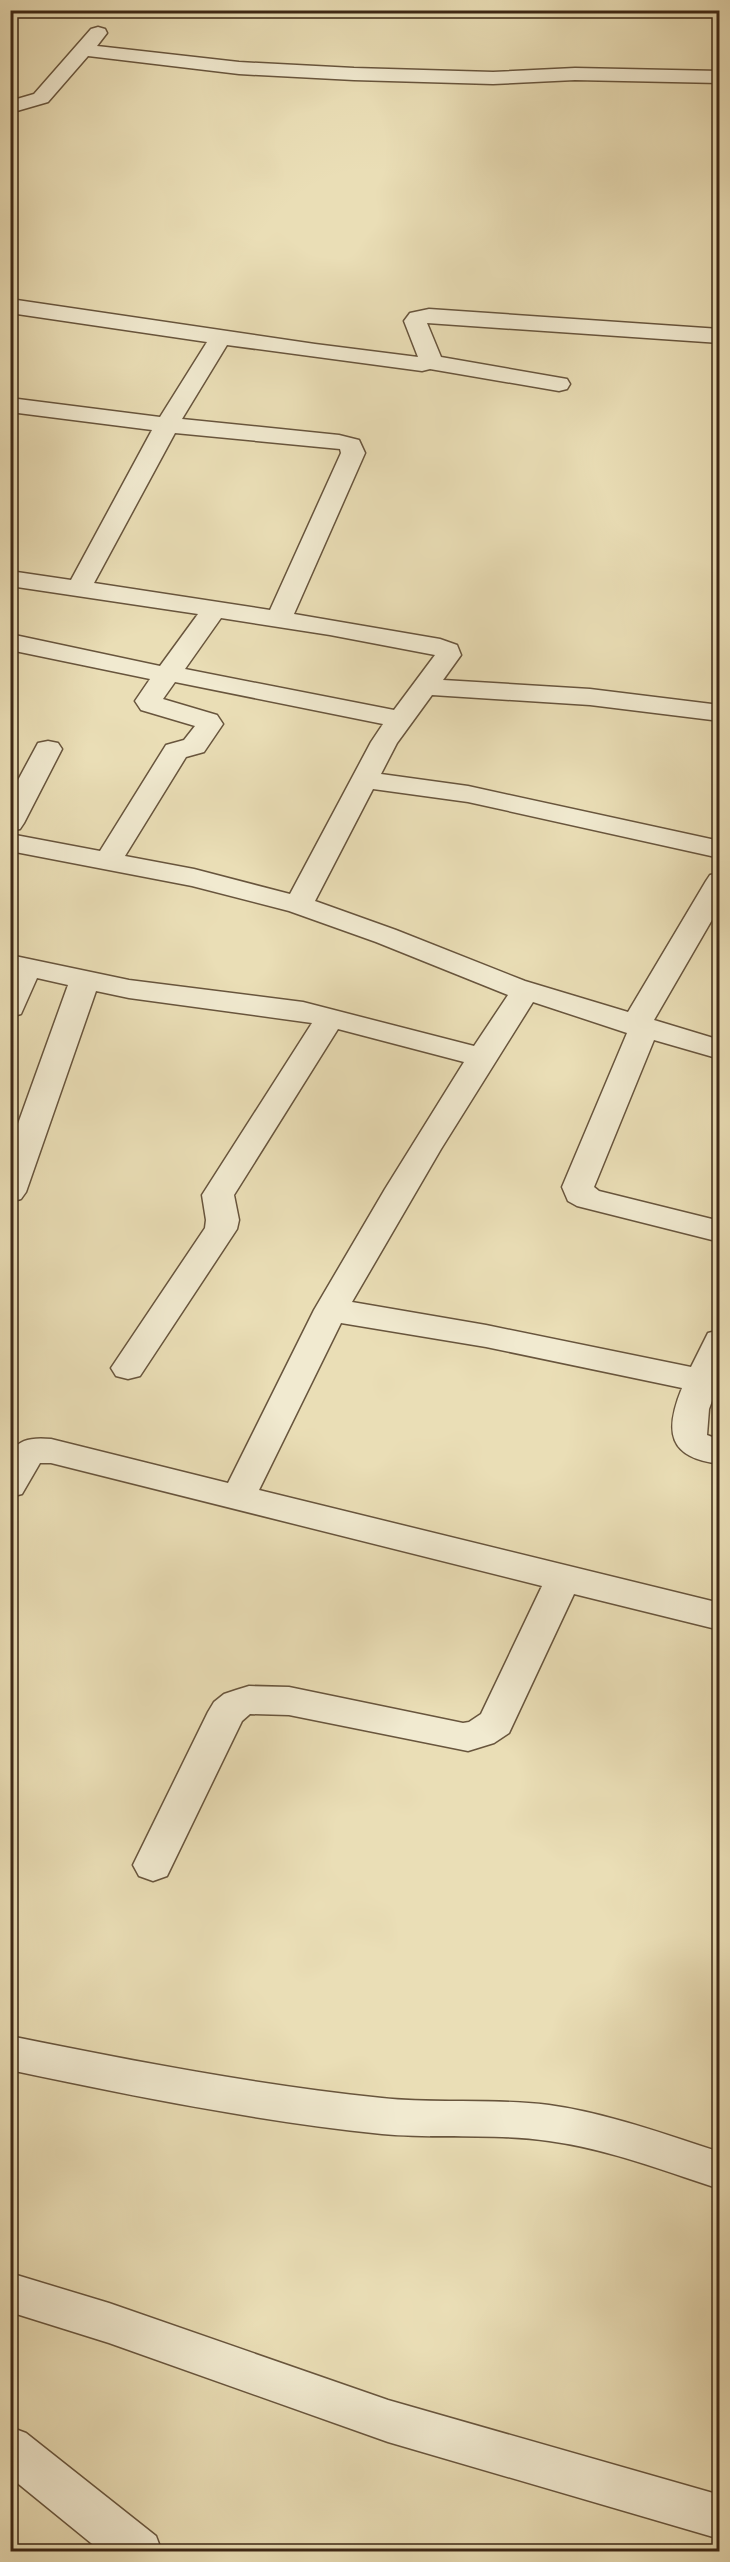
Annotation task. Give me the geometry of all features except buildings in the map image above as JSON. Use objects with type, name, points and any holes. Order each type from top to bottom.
[{"type":"street","points":[[10,107],[40,98],[99,32]]},
{"type":"street","points":[[82,50],[238,68],[354,74],[493,78],[575,74],[720,77]]},
{"type":"street","points":[[10,306],[415,364],[429,362],[559,384]]},
{"type":"street","points":[[429,362],[431,360],[415,321],[418,318],[429,316],[720,336]]},
{"type":"street","points":[[79,588],[167,425],[221,337]]},
{"type":"street","points":[[10,405],[351,445],[353,453],[279,619]]},
{"type":"street","points":[[10,578],[279,619],[448,650],[448,655],[384,742],[299,905]]},
{"type":"street","points":[[108,860],[176,751],[194,746],[210,724],[208,721],[148,703],[215,609]]},
{"type":"street","points":[[10,642],[401,720]]},
{"type":"street","points":[[425,687],[590,697],[720,713]]},
{"type":"street","points":[[10,824],[48,749]]},
{"type":"street","points":[[364,780],[468,794],[720,850]]},
{"type":"street","points":[[10,843],[195,878],[299,905],[386,936],[471,972],[525,991],[720,1050]]},
{"type":"street","points":[[720,881],[639,1027],[578,1187],[579,1194],[588,1199],[720,1232]]},
{"type":"street","points":[[10,1008],[18,966],[129,989],[303,1011],[482,1057]]},
{"type":"street","points":[[10,1192],[86,980]]},
{"type":"street","points":[[238,1497],[259,1461],[293,1384],[331,1310],[456,1096],[525,991]]},
{"type":"street","points":[[128,1368],[221,1230],[224,1221],[218,1195],[331,1017]]},
{"type":"street","points":[[331,1310],[486,1336],[702,1381]]},
{"type":"street","points":[[720,1341],[702,1381],[687,1426],[689,1438],[693,1444],[703,1449],[720,1452]]},
{"type":"street","points":[[10,1485],[27,1455],[40,1450],[51,1451],[720,1617]]},
{"type":"street","points":[[153,1864],[227,1712],[237,1704],[263,1699],[289,1701],[463,1737],[474,1736],[487,1731],[496,1723],[563,1579]]},
{"type":"street","points":[[10,2053],[97,2071],[311,2107],[384,2116],[549,2123],[629,2141],[720,2171]]},
{"type":"street","points":[[10,2292],[119,2326],[388,2421],[720,2517]]},
{"type":"street","points":[[10,2448],[139,2552]]}]
